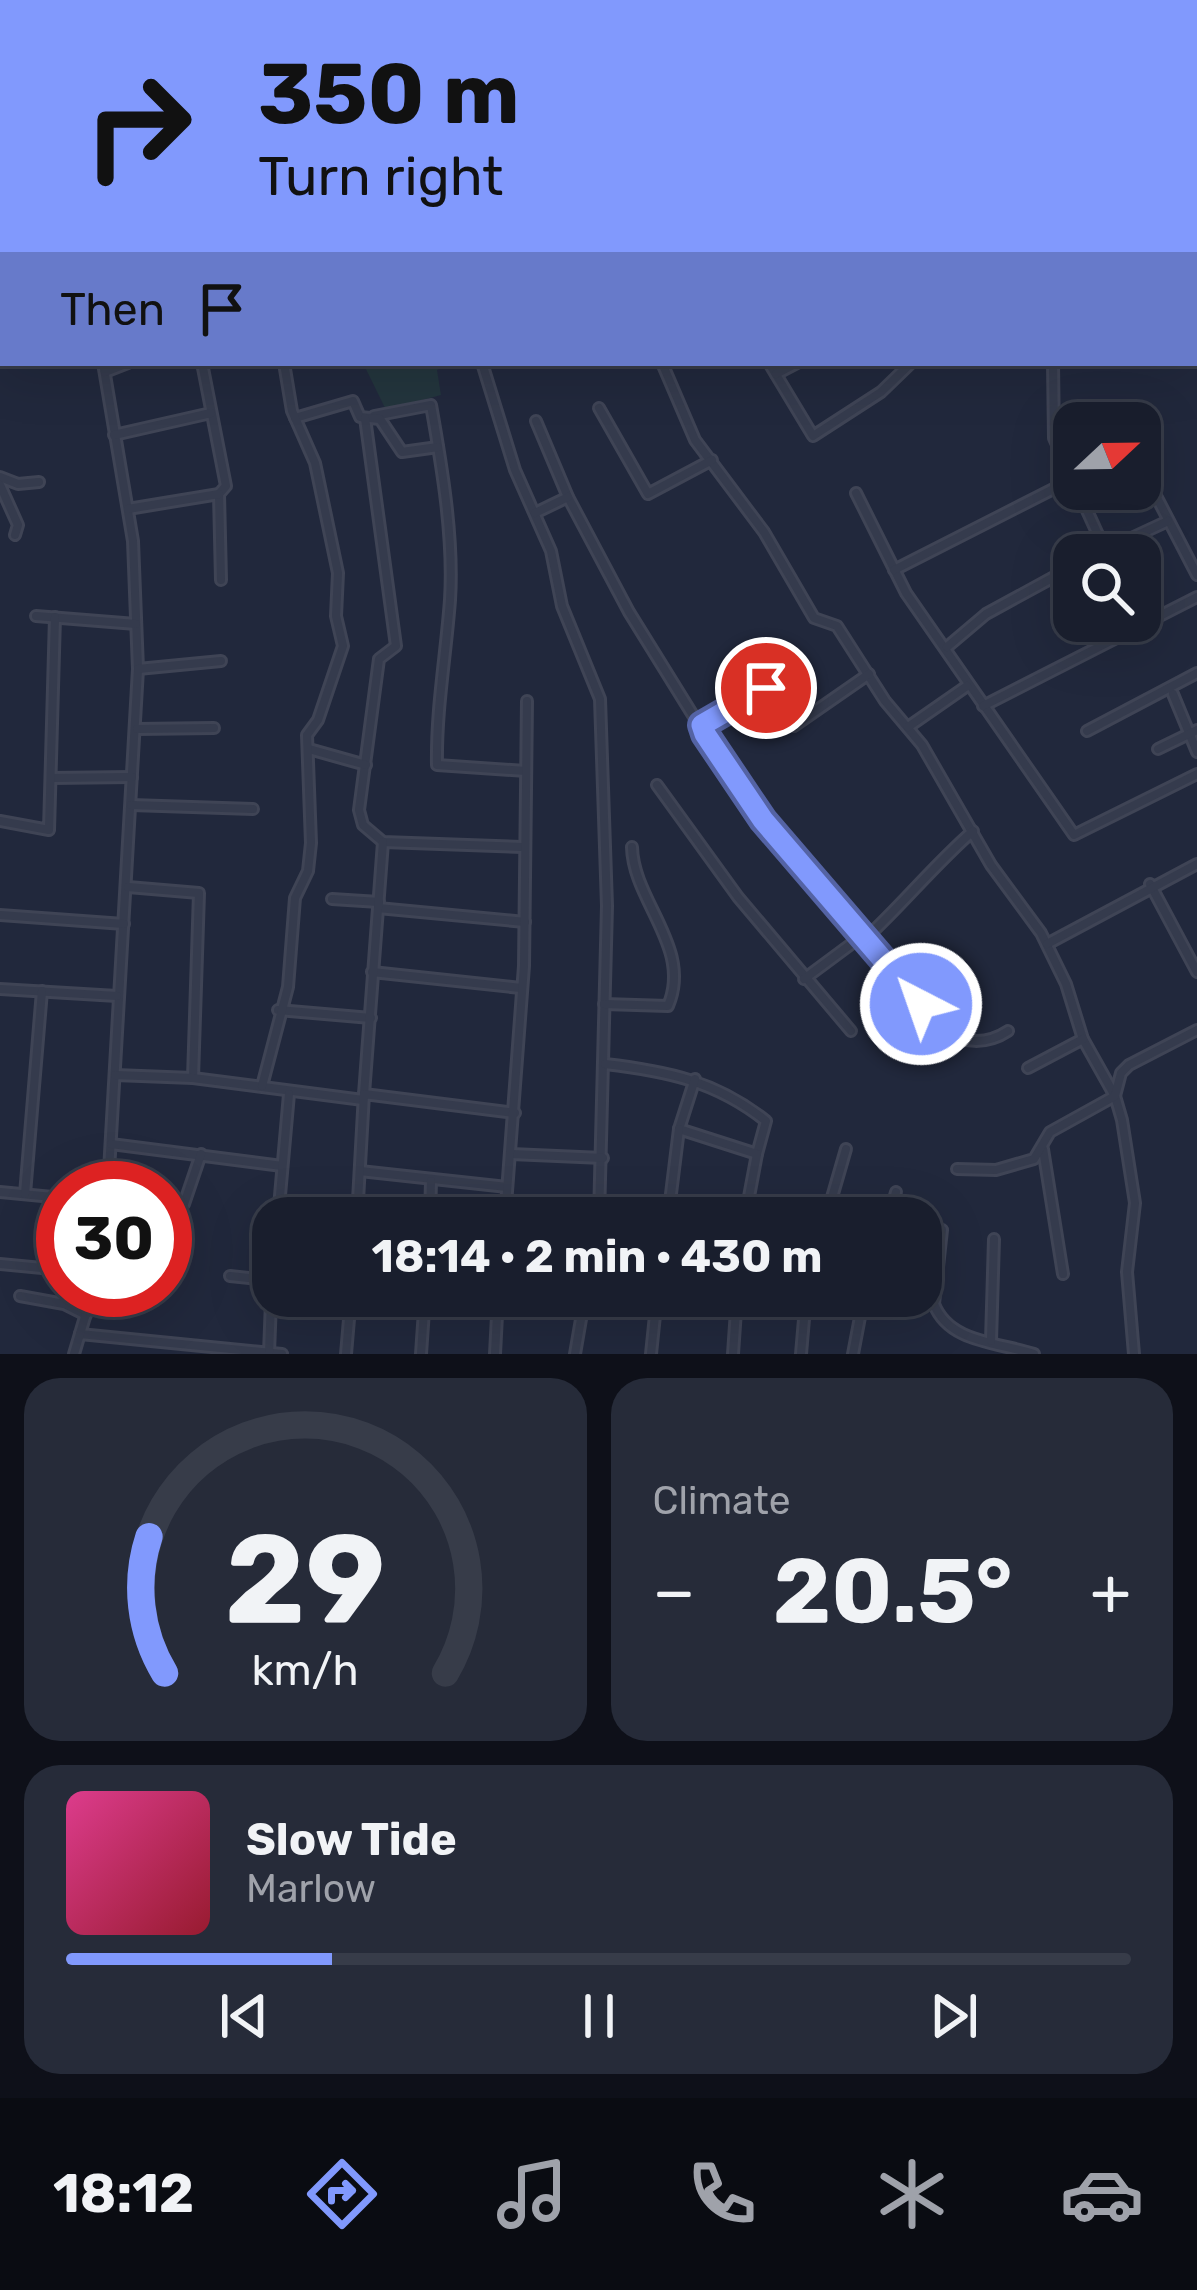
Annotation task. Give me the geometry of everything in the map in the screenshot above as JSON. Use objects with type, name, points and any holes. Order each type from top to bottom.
[{"type":"street","points":[[128,509],[219,494],[226,486],[203,366]]},
{"type":"street","points":[[262,1086],[278,1010],[288,986],[295,898],[308,871],[307,735],[318,720],[343,646],[338,573],[315,463],[295,418],[285,366]]},
{"type":"street","points":[[483,366],[514,470],[551,551],[562,606],[600,699],[605,1064],[600,1197]]},
{"type":"street","points":[[663,366],[695,440],[764,532],[814,618],[837,626],[908,727],[1047,944],[1083,1040],[1115,1096],[1135,1202],[1127,1271],[1134,1353],[1118,1354]]},
{"type":"street","points":[[771,366],[813,436],[881,392],[908,366]]},
{"type":"street","points":[[776,374],[791,366]]},
{"type":"street","points":[[1053,366],[1054,402]]},
{"type":"street","points":[[104,367],[128,509],[138,669],[110,1161]]},
{"type":"street","points":[[295,418],[352,401],[402,452],[438,447]]},
{"type":"street","points":[[370,417],[431,406],[450,596],[442,634],[447,668],[436,706],[437,765],[526,771]]},
{"type":"street","points":[[599,408],[648,494],[712,460]]},
{"type":"street","points":[[114,435],[212,413]]},
{"type":"street","points":[[370,417],[397,646],[379,659],[359,810],[363,825],[383,842],[522,847]]},
{"type":"street","points":[[536,421],[568,497],[629,612],[763,820],[952,1037],[995,1040],[1008,1031]]},
{"type":"street","points":[[0,481],[39,482]]},
{"type":"street","points":[[0,481],[18,525],[15,535]]},
{"type":"street","points":[[894,571],[1053,491]]},
{"type":"street","points":[[856,493],[894,571],[968,686],[1053,798],[1074,835],[1197,774]]},
{"type":"street","points":[[219,494],[221,580]]},
{"type":"street","points":[[535,513],[568,497]]},
{"type":"street","points":[[1161,507],[1197,575]]},
{"type":"street","points":[[1139,534],[1168,521]]},
{"type":"street","points":[[947,647],[986,614],[1053,577]]},
{"type":"street","points":[[983,706],[1197,597]]},
{"type":"street","points":[[36,616],[136,624]]},
{"type":"street","points":[[0,821],[49,830],[55,617]]},
{"type":"street","points":[[138,669],[221,661]]},
{"type":"street","points":[[1087,730],[1197,673]]},
{"type":"street","points":[[794,726],[869,674]]},
{"type":"street","points":[[908,727],[968,686]]},
{"type":"street","points":[[702,725],[766,688]]},
{"type":"street","points":[[1173,694],[1193,732],[1197,752]]},
{"type":"street","points":[[506,1197],[525,922],[522,847],[527,700]]},
{"type":"street","points":[[137,729],[214,728]]},
{"type":"street","points":[[1159,749],[1193,732]]},
{"type":"street","points":[[308,749],[366,765]]},
{"type":"street","points":[[51,778],[133,777]]},
{"type":"street","points":[[658,785],[804,979],[850,1031]]},
{"type":"street","points":[[131,805],[253,809]]},
{"type":"street","points":[[804,979],[908,900],[915,883],[974,831]]},
{"type":"street","points":[[359,1197],[383,842]]},
{"type":"street","points":[[604,1004],[656,1010],[668,1006],[672,996],[668,936],[638,876],[632,847]]},
{"type":"street","points":[[1047,944],[1150,884],[1197,864]]},
{"type":"street","points":[[1150,884],[1195,965]]},
{"type":"street","points":[[128,887],[199,893],[193,1078]]},
{"type":"street","points":[[332,899],[525,922]]},
{"type":"street","points":[[0,915],[124,924]]},
{"type":"street","points":[[372,972],[521,988]]},
{"type":"street","points":[[0,989],[118,996]]},
{"type":"street","points":[[25,1194],[42,991]]},
{"type":"street","points":[[278,1010],[371,1018]]},
{"type":"street","points":[[957,1169],[1010,1168],[1034,1159],[1050,1132],[1115,1096],[1121,1073],[1129,1065],[1197,1030]]},
{"type":"street","points":[[1028,1068],[1083,1040]]},
{"type":"street","points":[[605,1064],[695,1078],[766,1121],[750,1197]]},
{"type":"street","points":[[115,1075],[193,1078],[289,1094],[515,1113]]},
{"type":"street","points":[[671,1197],[680,1129],[695,1078]]},
{"type":"street","points":[[280,1197],[289,1094]]},
{"type":"street","points":[[680,1129],[757,1154]]},
{"type":"street","points":[[111,1144],[282,1166]]},
{"type":"street","points":[[1043,1148],[1063,1274]]},
{"type":"street","points":[[832,1197],[846,1149]]},
{"type":"street","points":[[192,1180],[201,1154]]},
{"type":"street","points":[[511,1154],[603,1158]]},
{"type":"street","points":[[361,1171],[507,1187]]},
{"type":"street","points":[[430,1180],[430,1197]]},
{"type":"street","points":[[0,1192],[36,1195]]},
{"type":"street","points":[[895,1197],[896,1192]]},
{"type":"street","points":[[991,1342],[994,1239]]},
{"type":"street","points":[[0,1264],[36,1267]]},
{"type":"street","points":[[230,1276],[252,1278]]},
{"type":"street","points":[[20,1296],[36,1299]]},
{"type":"street","points":[[74,1354],[85,1317]]},
{"type":"street","points":[[269,1317],[269,1353]]},
{"type":"street","points":[[346,1354],[349,1317]]},
{"type":"street","points":[[421,1354],[424,1317]]},
{"type":"street","points":[[495,1354],[498,1317]]},
{"type":"street","points":[[575,1354],[581,1317]]},
{"type":"street","points":[[651,1354],[655,1317]]},
{"type":"street","points":[[733,1354],[736,1317]]},
{"type":"street","points":[[801,1354],[804,1317]]},
{"type":"street","points":[[853,1354],[860,1317]]},
{"type":"street","points":[[940,1317],[959,1334],[1034,1354]]},
{"type":"street","points":[[80,1334],[282,1354]]},
{"type":"shaded area","points":[[364,366],[444,366],[437,370],[441,395],[386,410]]},
{"type":"route","points":[[766,688],[702,725],[705,734],[763,820],[921,1004]]}]
